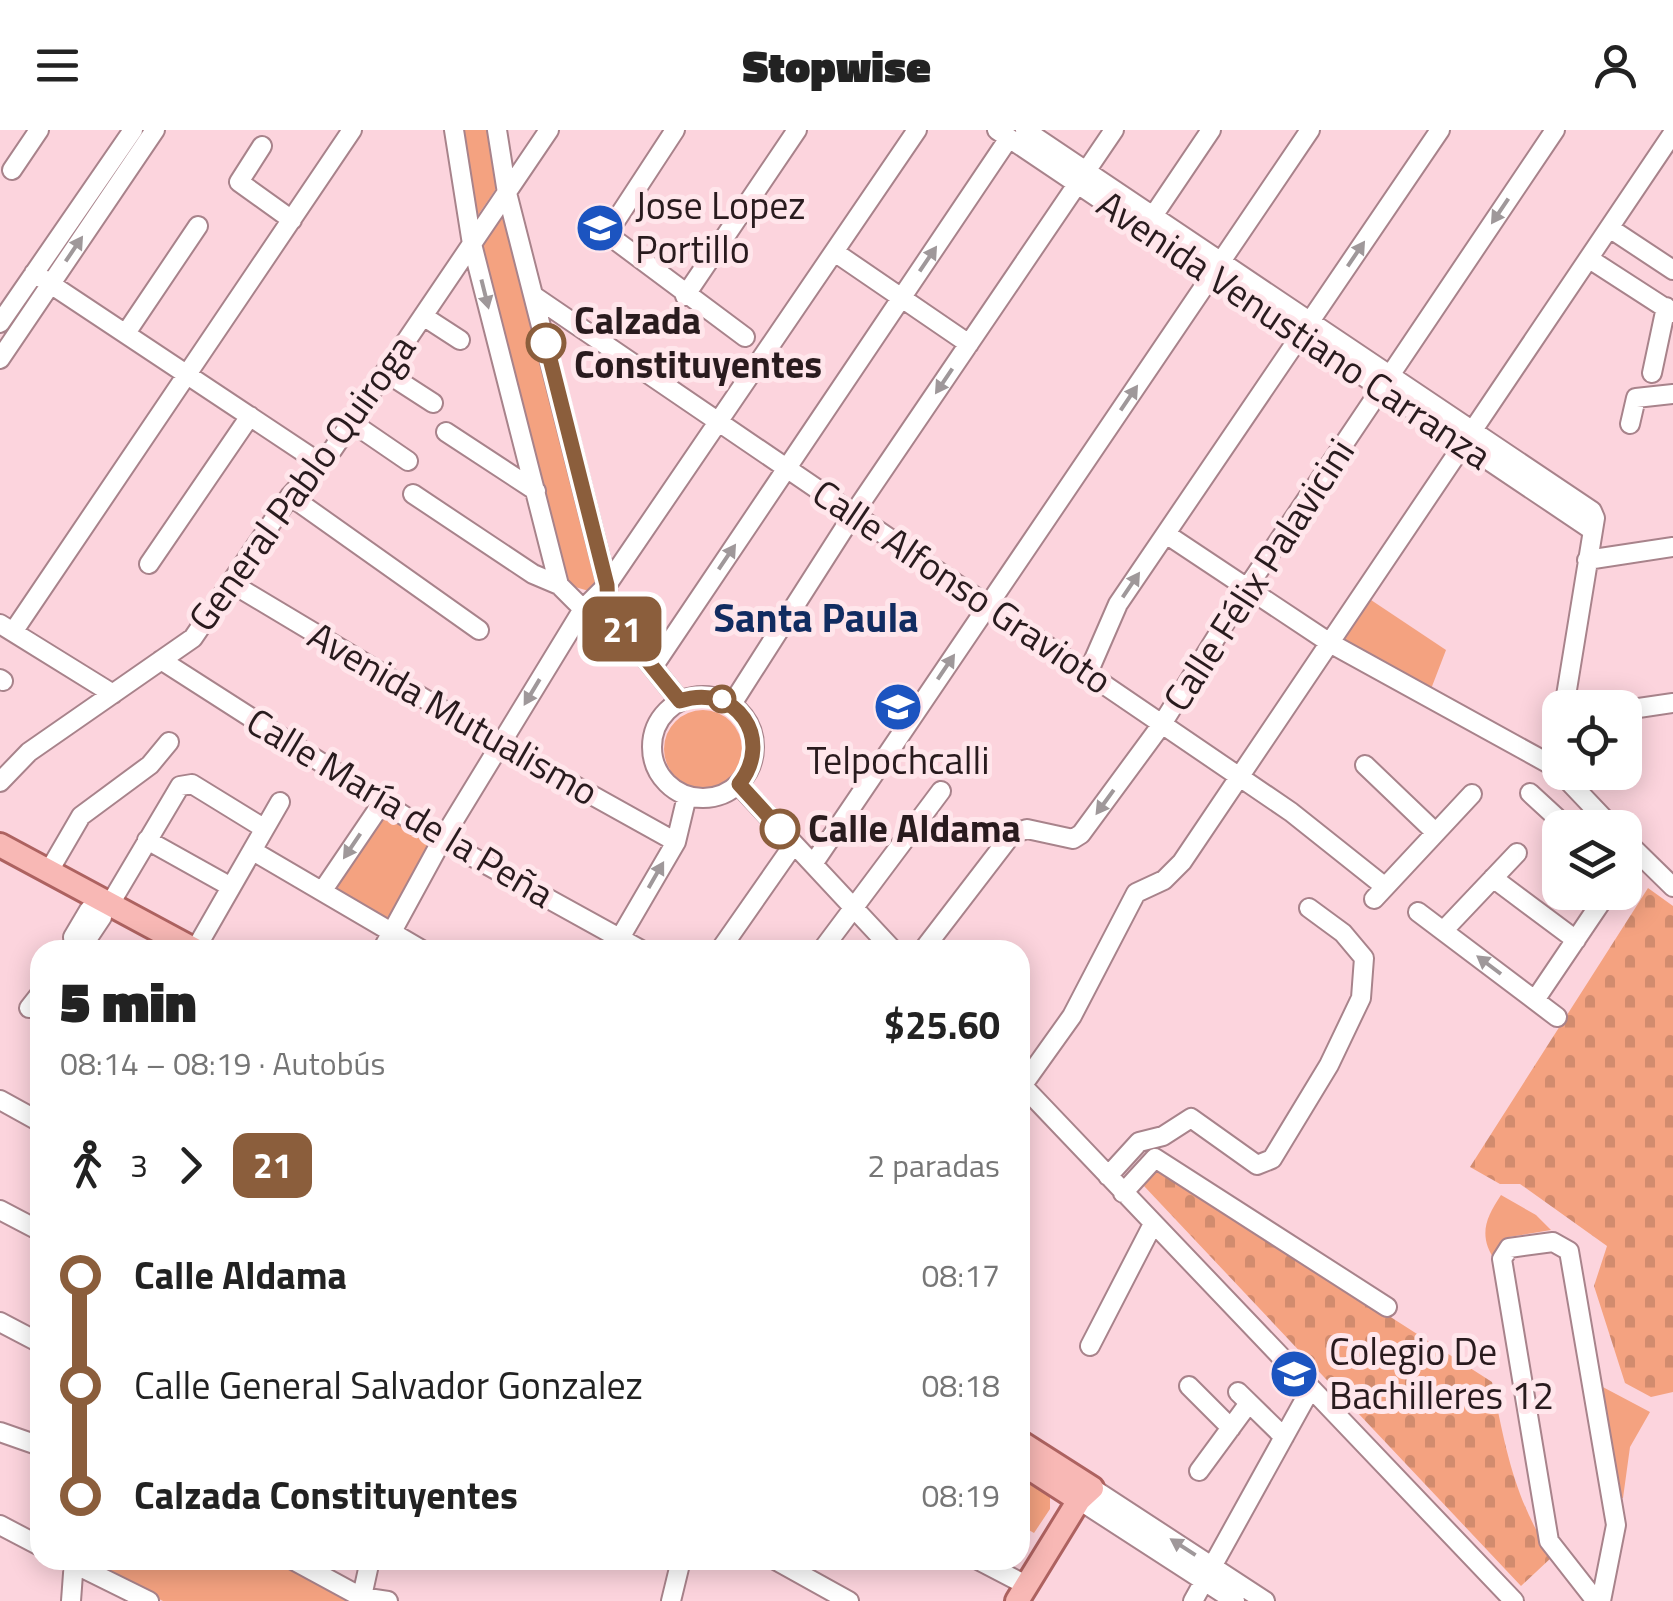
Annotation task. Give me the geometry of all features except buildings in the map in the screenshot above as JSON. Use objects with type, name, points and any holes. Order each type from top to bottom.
[{"type":"main road","points":[[0,845],[49,871],[148,940]]},
{"type":"main road","points":[[0,860],[172,940]]},
{"type":"main road","points":[[1030,1450],[1086,1494]]},
{"type":"main road","points":[[1030,1467],[1086,1494]]},
{"type":"main road","points":[[1021,1593],[1086,1494]]},
{"type":"street","points":[[12,170],[39,130]]},
{"type":"street","points":[[113,694],[6,628],[187,374],[352,130]]},
{"type":"street","points":[[454,130],[472,244],[559,585]]},
{"type":"street","points":[[496,130],[507,193],[607,585],[608,612],[680,701]]},
{"type":"street","name":"General Pablo Quiroga","points":[[0,782],[29,752],[194,638],[290,496],[351,422],[549,130]]},
{"type":"street","points":[[674,130],[607,234],[744,337]]},
{"type":"street","points":[[685,296],[797,130]]},
{"type":"street","points":[[388,940],[442,840],[582,609],[607,585],[917,130]]},
{"type":"street","points":[[732,704],[854,513],[1114,130]]},
{"type":"street","points":[[1153,216],[1211,130]]},
{"type":"street","points":[[812,864],[1310,130]]},
{"type":"street","points":[[1088,672],[1118,604],[1440,130]]},
{"type":"street","name":"Calle Félix Palavicini","points":[[931,940],[1012,834],[1026,829],[1073,840],[1081,834],[1162,724],[1247,588],[1554,130]]},
{"type":"street","points":[[653,667],[1010,133]]},
{"type":"street","name":"Avenida Venustiano Carranza","points":[[1010,133],[1593,522],[1587,560]]},
{"type":"street","points":[[0,323],[7,299],[34,273],[137,134]]},
{"type":"street","points":[[0,358],[50,284],[137,134]]},
{"type":"street","points":[[1030,1072],[1072,1016],[1136,892],[1164,880],[1182,862],[1591,260],[1667,136]]},
{"type":"street","points":[[262,146],[239,182],[292,220]]},
{"type":"street","name":"Avenida Venustiano Carranza","points":[[1082,178],[1153,216],[1217,269]]},
{"type":"street","points":[[126,333],[198,226]]},
{"type":"street","points":[[1611,228],[1673,270]]},
{"type":"street","points":[[836,253],[969,344]]},
{"type":"street","points":[[1591,260],[1669,310],[1652,373]]},
{"type":"street","points":[[34,273],[320,464]]},
{"type":"street","name":"Calle Alfonso Gravioto","points":[[534,296],[1240,776],[1379,892],[1472,794]]},
{"type":"street","points":[[423,316],[460,340]]},
{"type":"street","points":[[385,372],[433,403]]},
{"type":"street","points":[[1630,424],[1636,398],[1673,394]]},
{"type":"street","points":[[150,564],[250,416]]},
{"type":"street","points":[[351,422],[408,461]]},
{"type":"street","points":[[446,432],[536,491]]},
{"type":"street","points":[[413,494],[533,574],[559,585],[582,609],[608,612]]},
{"type":"street","points":[[290,496],[479,630]]},
{"type":"street","points":[[1166,534],[1330,643],[1542,760]]},
{"type":"street","points":[[1567,690],[1587,560],[1673,547]]},
{"type":"street","name":"Avenida Mutualismo","points":[[231,583],[500,744],[676,842]]},
{"type":"street","name":"Calle María de la Peña","points":[[161,660],[442,840],[609,940]]},
{"type":"street","points":[[706,696],[732,704],[743,714],[755,742],[749,772],[739,784],[715,798],[687,796],[660,775],[653,759],[656,725],[680,701],[706,696]]},
{"type":"street","points":[[1642,708],[1673,703]]},
{"type":"street","points":[[49,871],[81,816],[150,764],[170,742]]},
{"type":"street","points":[[1365,765],[1435,832]]},
{"type":"street","points":[[73,940],[101,910],[170,798],[187,783],[257,824]]},
{"type":"street","points":[[739,784],[883,940]]},
{"type":"street","points":[[1576,790],[1596,810]]},
{"type":"street","points":[[830,940],[941,791]]},
{"type":"street","points":[[1530,794],[1548,810]]},
{"type":"street","points":[[618,940],[676,842],[687,796]]},
{"type":"street","points":[[201,940],[280,802]]},
{"type":"street","points":[[323,890],[382,802]]},
{"type":"street","points":[[146,840],[224,884]]},
{"type":"street","points":[[727,940],[794,844]]},
{"type":"street","points":[[253,851],[404,940]]},
{"type":"street","points":[[1443,931],[1517,853]]},
{"type":"street","points":[[1642,857],[1673,886]]},
{"type":"street","points":[[1493,878],[1576,940]]},
{"type":"street","points":[[1108,1176],[1140,1142],[1164,1136],[1192,1118],[1256,1164],[1272,1159],[1329,1065],[1361,998],[1364,958],[1343,933],[1309,908]]},
{"type":"street","points":[[1535,1000],[1596,910]]},
{"type":"street","points":[[1418,912],[1557,1017]]},
{"type":"street","points":[[1030,1094],[1514,1601]]},
{"type":"street","points":[[0,1100],[30,1116]]},
{"type":"street","points":[[1123,1193],[1152,1160],[1158,1160],[1387,1307]]},
{"type":"street","points":[[0,1210],[30,1226]]},
{"type":"street","points":[[1090,1346],[1153,1224]]},
{"type":"street","points":[[1553,1242],[1569,1252],[1616,1525],[1599,1601],[1549,1541],[1502,1259],[1510,1248],[1553,1242]]},
{"type":"street","points":[[0,1322],[30,1338]]},
{"type":"street","points":[[1189,1386],[1230,1428]]},
{"type":"street","points":[[1192,1601],[1310,1390]]},
{"type":"street","points":[[1200,1470],[1230,1428],[1244,1397],[1284,1437]]},
{"type":"street","points":[[0,1432],[30,1442]]},
{"type":"street","points":[[1086,1494],[1208,1574],[1264,1601]]},
{"type":"street","points":[[0,1526],[30,1541]]},
{"type":"street","points":[[71,1570],[71,1601]]},
{"type":"street","points":[[89,1570],[149,1601]]},
{"type":"street","points":[[310,1570],[361,1599],[388,1601]]},
{"type":"street","points":[[361,1599],[368,1570]]},
{"type":"street","points":[[671,1601],[679,1570]]},
{"type":"street","points":[[793,1570],[850,1601]]},
{"type":"street","points":[[991,1570],[1021,1593]]},
{"type":"street","points":[[1208,1574],[1235,1601]]},
{"type":"green space","points":[[461,130],[490,130],[498,186],[474,221]]},
{"type":"green space","points":[[503,211],[600,574],[589,591],[568,585],[479,247]]},
{"type":"green space","points":[[1368,598],[1446,650],[1431,689],[1341,637]]},
{"type":"green space","points":[[703,710],[718,713],[730,722],[739,734],[739,764],[730,776],[718,785],[703,788],[688,785],[676,776],[667,764],[664,749],[667,734],[676,722],[688,713]]},
{"type":"green space","points":[[380,813],[432,843],[387,922],[334,891]]},
{"type":"green space","points":[[1648,888],[1673,906],[1673,1392],[1651,1397],[1625,1383],[1594,1286],[1607,1246],[1520,1184],[1500,1184],[1470,1167],[1634,910],[1642,910],[1642,897]]},
{"type":"green space","points":[[1155,1166],[1492,1382],[1520,1494],[1552,1557],[1521,1586],[1144,1186]]},
{"type":"green space","points":[[1501,1195],[1536,1215],[1551,1230],[1509,1237],[1511,1245],[1496,1262],[1485,1236],[1491,1212]]},
{"type":"green space","points":[[1599,1385],[1650,1412],[1630,1447],[1623,1498],[1615,1499]]},
{"type":"green space","points":[[1030,1479],[1050,1492],[1050,1509],[1034,1533],[1030,1531]]},
{"type":"green space","points":[[100,1570],[296,1570],[353,1601],[163,1601]]},
{"type":"bus line","name":"21","points":[[546,343],[607,585],[608,612],[680,701],[693,696],[720,698],[743,714],[755,742],[749,772],[739,784],[780,829]]},
{"type":"place","name":"Jose Lopez Portillo","points":[[600,228]]},
{"type":"place","name":"Calzada Constituyentes","points":[[546,343]]},
{"type":"place","name":"Telpochcalli","points":[[898,707]]},
{"type":"place","name":"Calle Aldama","points":[[780,829]]},
{"type":"place","name":"Colegio De Bachilleres 12","points":[[1294,1374]]},
{"type":"district","name":"Santa Paula","points":[[816,618]]}]
